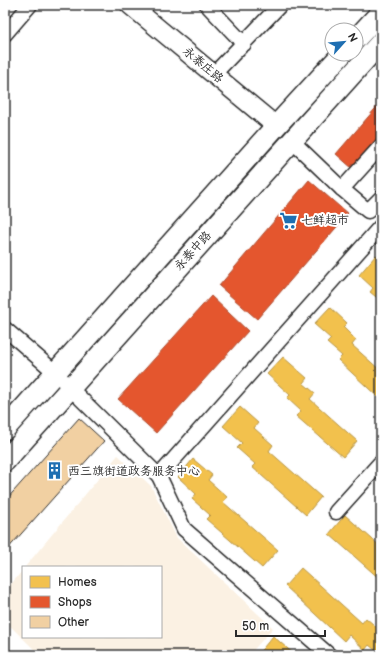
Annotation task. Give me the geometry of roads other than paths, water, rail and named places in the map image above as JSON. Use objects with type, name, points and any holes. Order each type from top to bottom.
[{"type":"main road","points":[[364,30],[381,12]]},
{"type":"main road","name":"永泰中路","points":[[5,461],[381,42]]},
{"type":"main road","name":"永泰中路","points":[[5,429],[335,62]]},
{"type":"street","points":[[6,32],[30,5]]},
{"type":"street","name":"永泰庄路","points":[[130,5],[276,126]]},
{"type":"street","points":[[207,5],[244,44]]},
{"type":"street","points":[[214,74],[280,5]]},
{"type":"street","points":[[292,141],[342,189],[368,211],[381,198]]},
{"type":"street","points":[[342,189],[381,146]]},
{"type":"street","points":[[158,476],[381,226]]},
{"type":"street","points":[[5,329],[56,373],[158,476],[184,529],[329,655]]},
{"type":"street","points":[[336,512],[381,462]]},
{"type":"place","name":"七鲜超市","points":[[288,220]]},
{"type":"place","name":"西三旗街道政务服务中心","points":[[55,471]]}]
